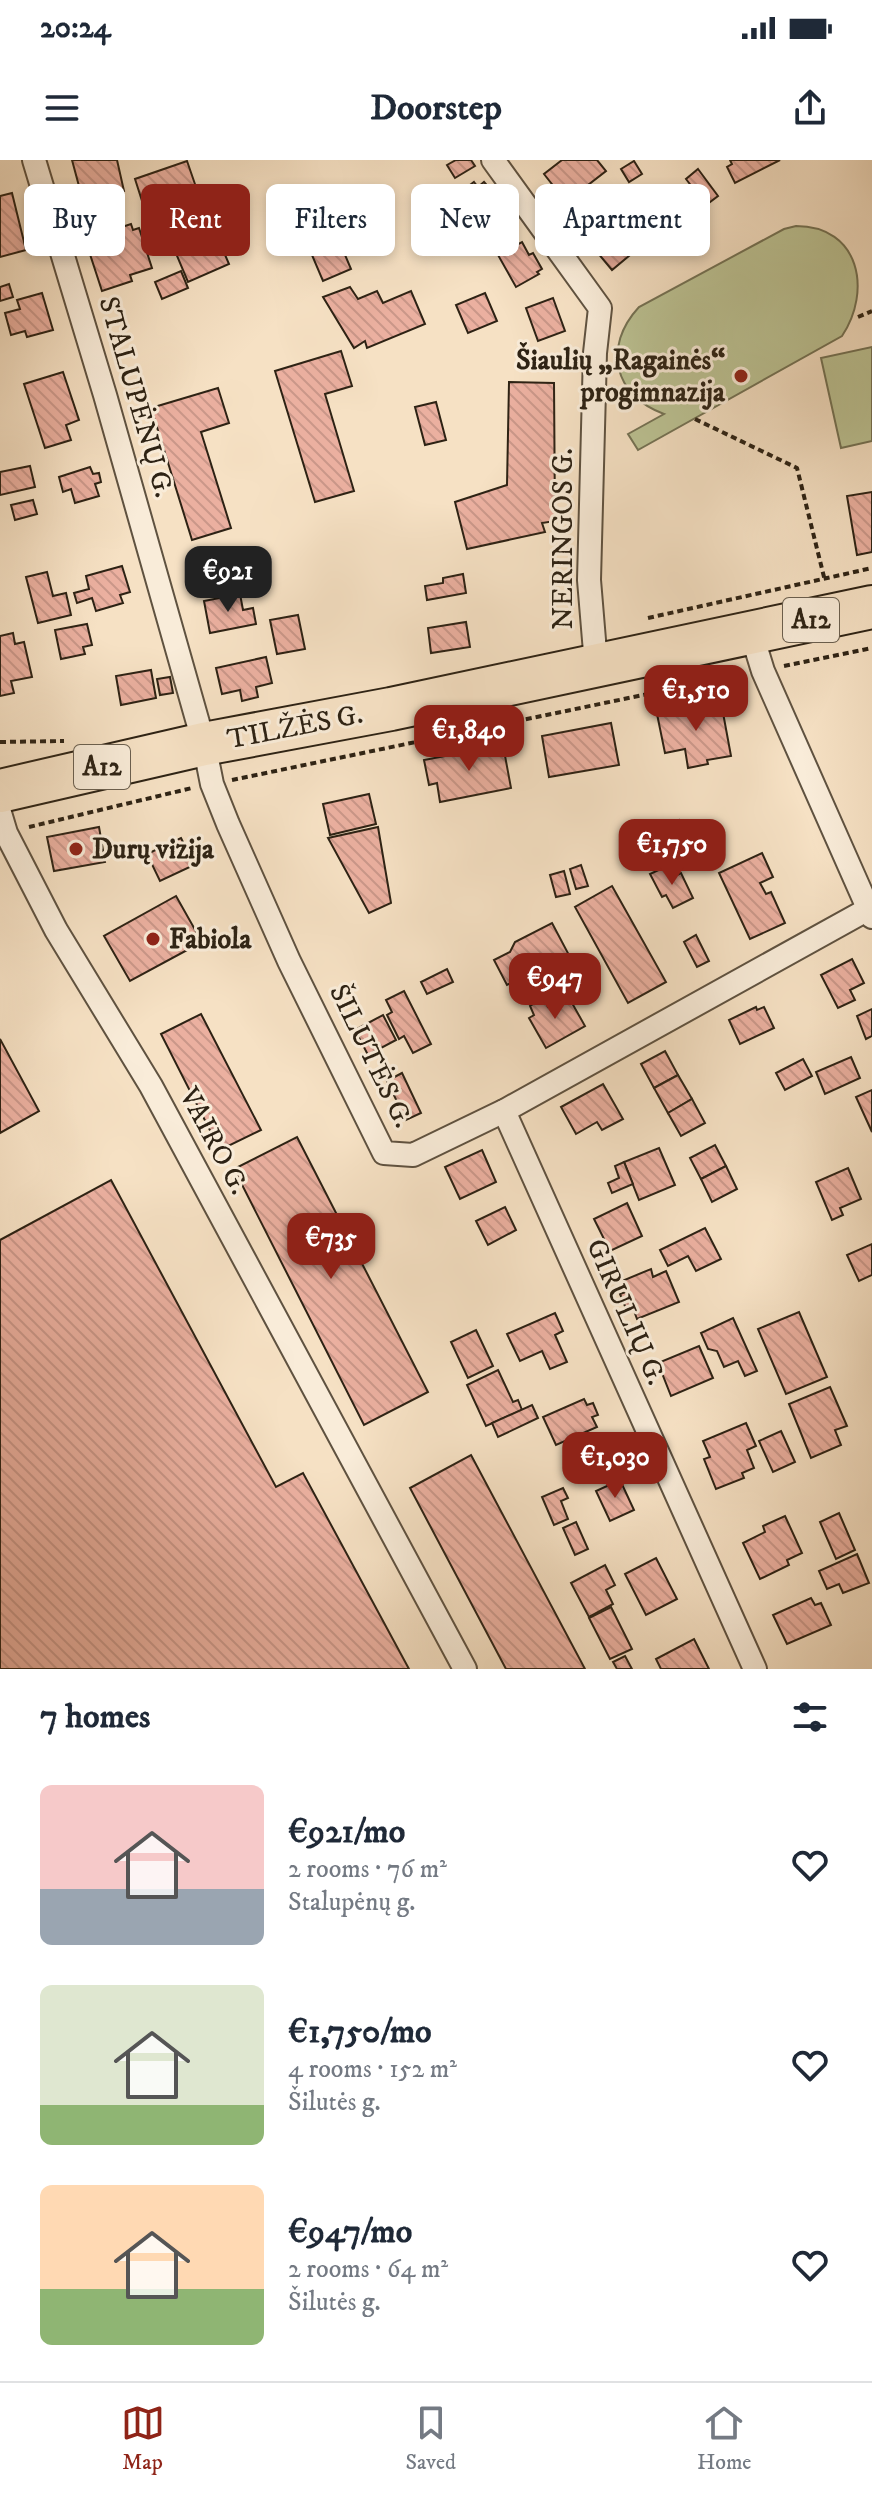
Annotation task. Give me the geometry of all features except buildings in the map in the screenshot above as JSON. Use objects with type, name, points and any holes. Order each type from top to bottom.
[{"type":"highway","name":"TILŽĖS G.","points":[[0,791],[208,764],[391,709],[596,664],[757,652],[843,600]]},
{"type":"street","name":"STALUPĖNŲ G.","points":[[34,160],[105,395],[208,764]]},
{"type":"street","name":"NERINGOS G.","points":[[493,160],[600,308],[595,353],[589,580],[596,664]]},
{"type":"street","points":[[757,652],[871,911]]},
{"type":"street","name":"ŠILUTĖS G.","points":[[208,764],[289,961],[384,1153],[413,1155],[504,1111],[871,911]]},
{"type":"street","name":"VAIRO G.","points":[[3,823],[56,930],[151,1086],[465,1669]]},
{"type":"street","name":"GIRULIŲ G.","points":[[504,1111],[755,1669]]},
{"type":"path","points":[[858,317],[872,311]]},
{"type":"path","points":[[695,419],[797,468],[843,600]]},
{"type":"path","points":[[639,621],[843,600],[872,568]]},
{"type":"path","points":[[3,823],[208,764],[757,652],[872,648]]},
{"type":"path","points":[[0,742],[69,740]]},
{"type":"green space","points":[[796,226],[818,229],[834,237],[847,249],[854,264],[858,281],[856,300],[842,336],[638,450],[628,434],[664,414],[647,406],[624,383],[617,354],[627,322],[639,307],[784,229]]},
{"type":"green space","points":[[872,347],[872,441],[841,448],[821,358]]},
{"type":"place","name":"Šiaulių „Ragainės“ progimnazija","points":[[741,376]]},
{"type":"place","name":"Durų vizija","points":[[76,849]]},
{"type":"place","name":"Fabiola","points":[[153,939]]}]
